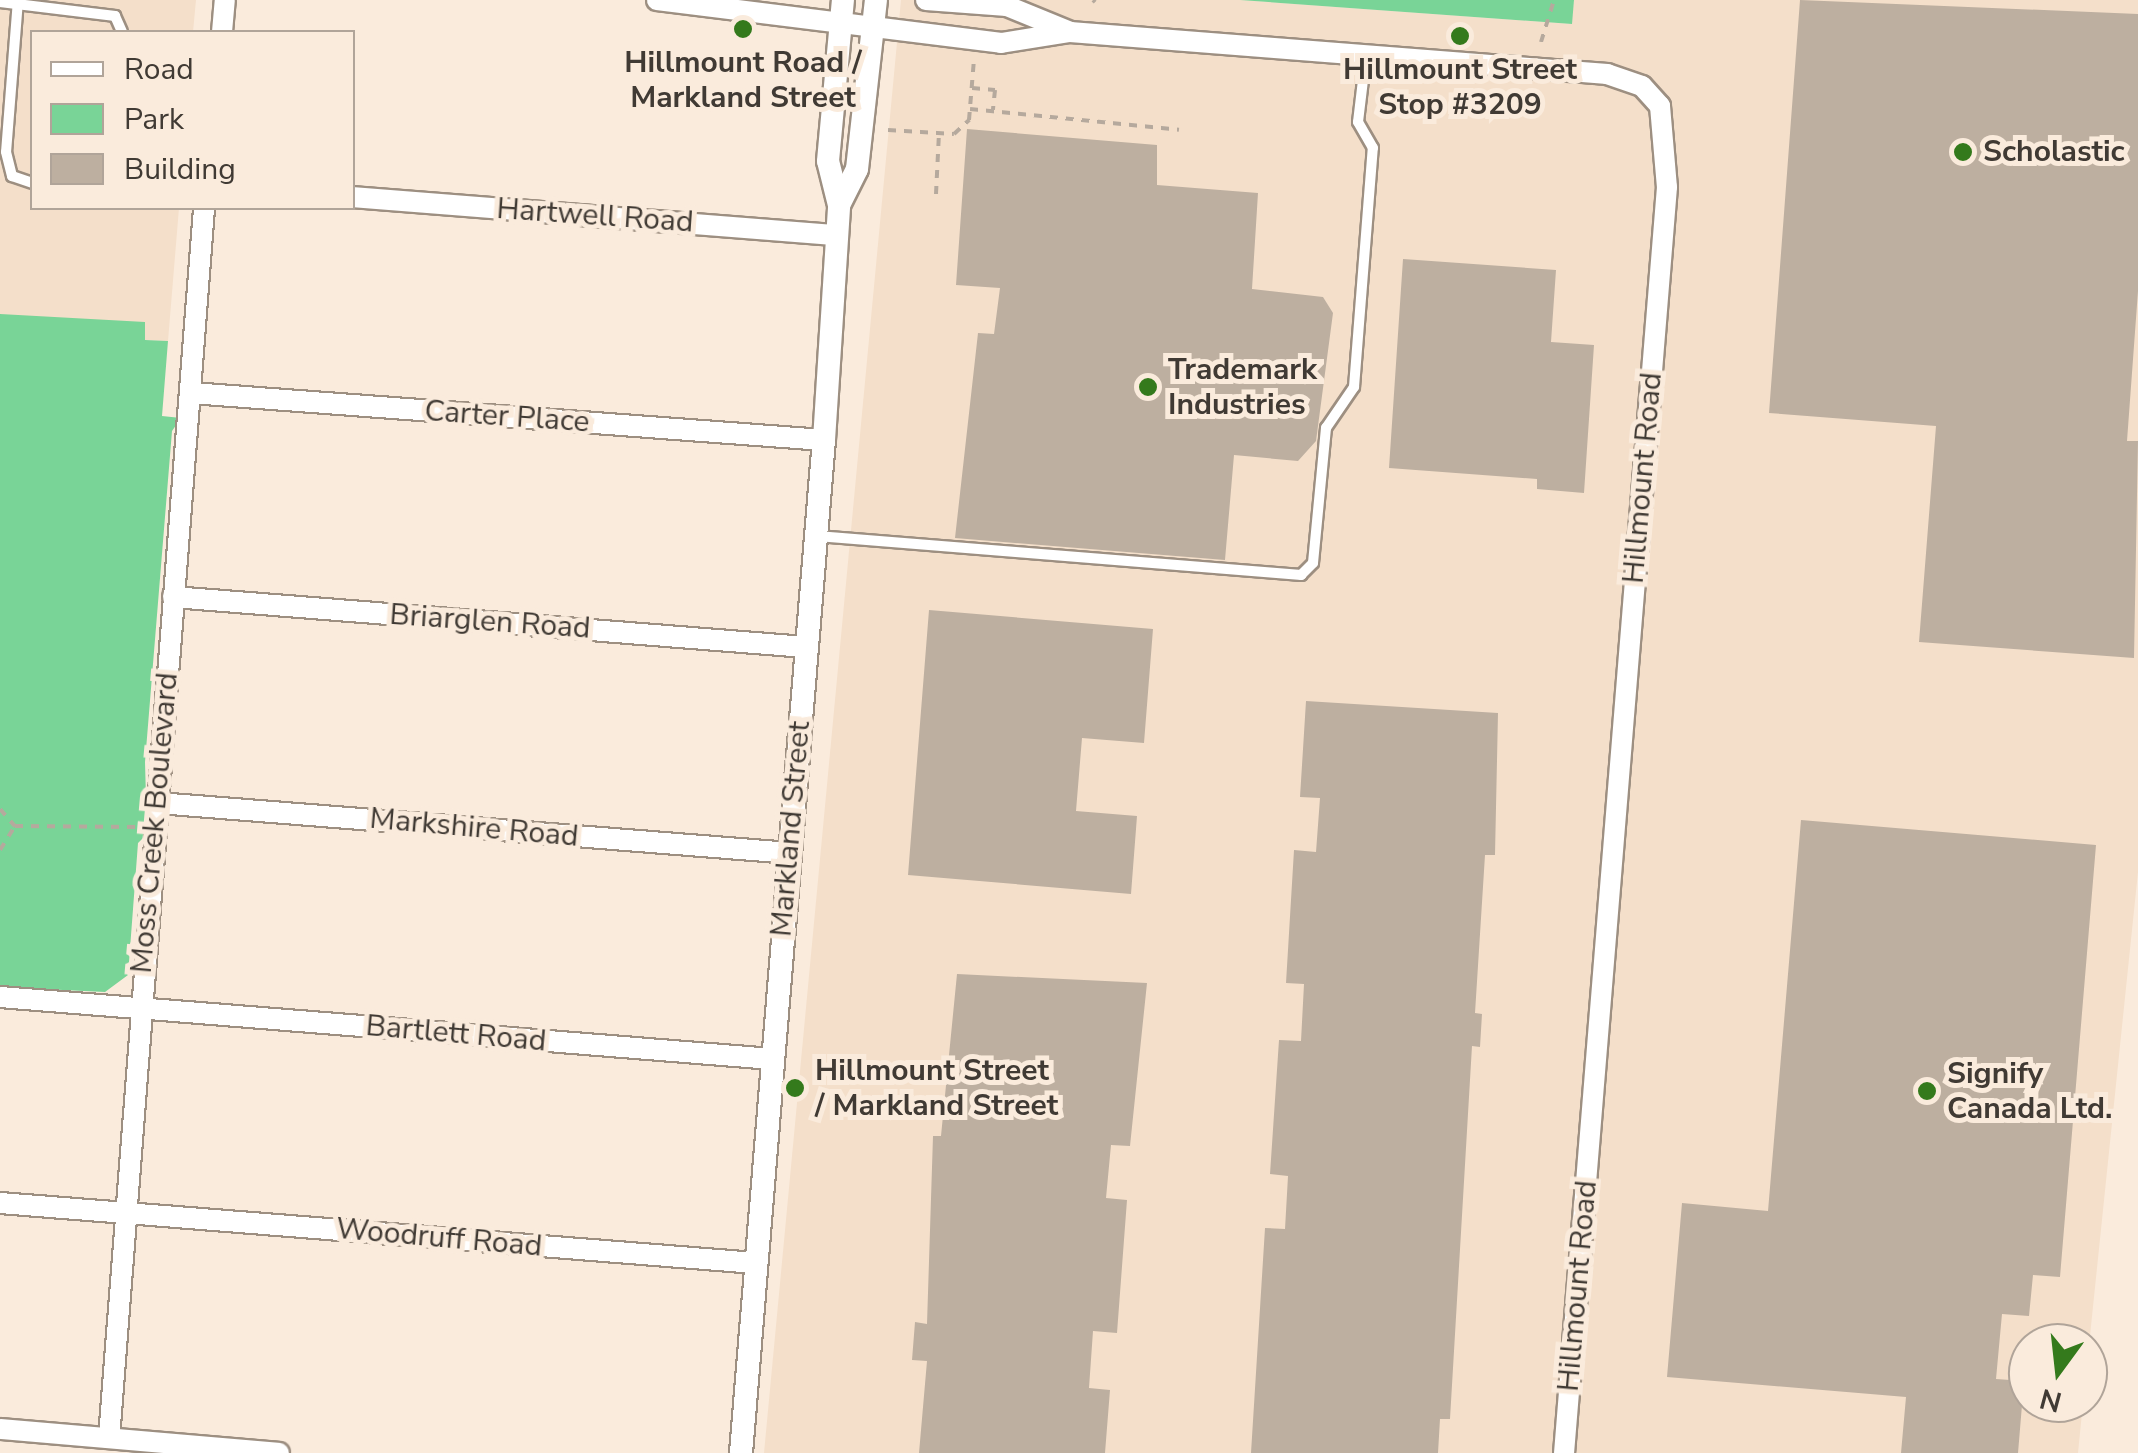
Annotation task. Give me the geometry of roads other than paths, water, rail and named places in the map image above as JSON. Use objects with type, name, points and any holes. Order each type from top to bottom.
[{"type":"street","points":[[222,30],[225,0]]},
{"type":"street","name":"Hillmount Road","points":[[657,0],[842,11],[873,30],[1002,43],[1070,32],[1626,78],[1649,92],[1667,126],[1564,1453]]},
{"type":"street","name":"Markland Street","points":[[839,205],[857,169],[876,0]]},
{"type":"street","name":"Hillmount Road","points":[[926,0],[1007,6],[1070,32]]},
{"type":"street","name":"Markland Street","points":[[742,1453],[824,440],[839,205],[828,161],[842,11]]},
{"type":"street","name":"Hartwell Road","points":[[355,197],[837,235]]},
{"type":"street","name":"Moss Creek Boulevard","points":[[109,1438],[122,1213],[204,210]]},
{"type":"street","name":"Carter Place","points":[[191,393],[824,440]]},
{"type":"street","name":"Briarglen Road","points":[[173,597],[806,647]]},
{"type":"street","name":"Markshire Road","points":[[158,803],[790,853]]},
{"type":"street","name":"Bartlett Road","points":[[0,997],[773,1059]]},
{"type":"street","name":"Woodruff Road","points":[[0,1203],[756,1263]]},
{"type":"street","points":[[0,1429],[280,1453]]},
{"type":"lane","points":[[0,2],[114,16],[121,30]]},
{"type":"lane","points":[[17,2],[6,152],[12,176],[30,182]]},
{"type":"lane","points":[[816,536],[1301,575],[1314,564],[1326,428],[1354,387],[1373,148],[1358,122],[1366,55]]},
{"type":"place","name":"Hillmount Road / Markland Street","points":[[743,29]]},
{"type":"place","name":"Hillmount Street Stop #3209","points":[[1460,36]]},
{"type":"place","name":"Scholastic","points":[[1963,152]]},
{"type":"place","name":"Trademark Industries","points":[[1148,387]]},
{"type":"place","name":"Hillmount Street / Markland Street","points":[[795,1088]]},
{"type":"place","name":"Signify Canada Ltd.","points":[[1927,1091]]}]
